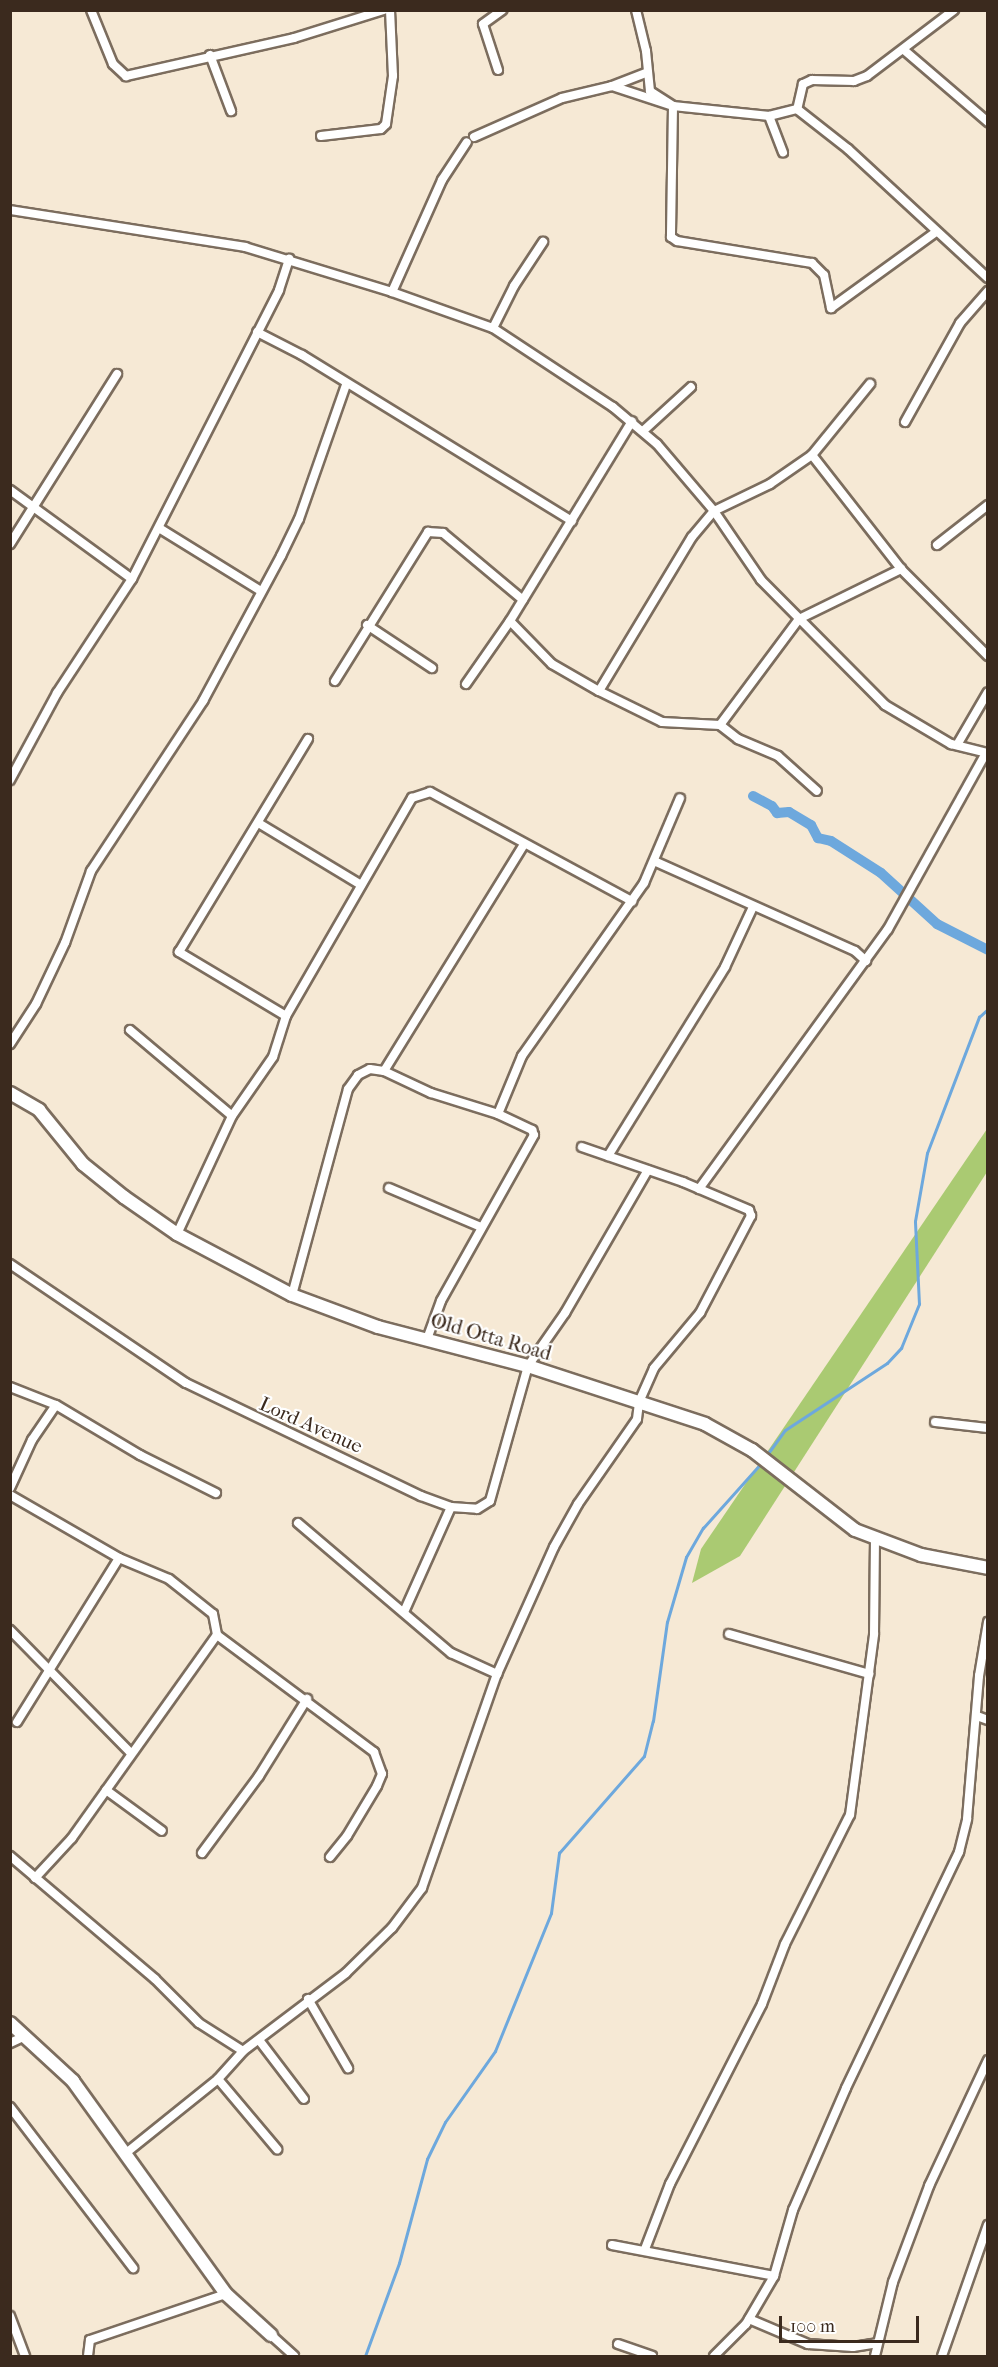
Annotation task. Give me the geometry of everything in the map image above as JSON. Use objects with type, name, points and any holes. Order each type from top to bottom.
[{"type":"street","points":[[91,10],[113,64],[126,76],[210,55],[294,38],[384,10]]},
{"type":"street","points":[[321,136],[381,129],[386,124],[393,76],[390,10]]},
{"type":"street","points":[[498,70],[483,24],[502,10]]},
{"type":"street","points":[[636,10],[646,51],[646,73],[650,91],[673,106]]},
{"type":"street","points":[[797,109],[803,84],[812,80],[861,78],[904,50],[954,10]]},
{"type":"street","points":[[904,50],[987,122]]},
{"type":"street","points":[[210,55],[231,111]]},
{"type":"street","points":[[392,291],[442,180],[470,140],[562,98],[612,86],[646,73]]},
{"type":"street","points":[[612,86],[673,106],[769,116],[797,109]]},
{"type":"street","points":[[673,106],[668,231],[677,241],[812,263],[824,275],[831,308],[936,232]]},
{"type":"street","points":[[797,109],[848,149],[987,278]]},
{"type":"street","points":[[769,116],[783,152]]},
{"type":"street","points":[[10,210],[245,248],[392,291],[493,328],[632,421],[643,431],[714,511],[761,580],[885,705],[920,728],[957,745],[987,753],[866,961],[699,1189]]},
{"type":"street","points":[[493,328],[514,286],[543,242]]},
{"type":"street","points":[[10,780],[15,762],[132,579],[279,290],[289,259]]},
{"type":"street","points":[[905,422],[960,323],[987,291]]},
{"type":"street","points":[[257,332],[302,355],[346,385],[572,521]]},
{"type":"street","points":[[10,544],[117,374]]},
{"type":"street","points":[[599,691],[692,537],[714,511],[770,484],[812,455],[870,384]]},
{"type":"street","points":[[10,1044],[36,1004],[61,953],[91,871],[203,701],[299,519],[346,385]]},
{"type":"street","points":[[643,431],[691,387]]},
{"type":"street","points":[[466,684],[510,621],[632,421]]},
{"type":"street","points":[[812,455],[901,568],[987,656]]},
{"type":"street","points":[[10,490],[132,579]]},
{"type":"street","points":[[937,545],[987,505]]},
{"type":"street","points":[[159,528],[261,591]]},
{"type":"street","points":[[334,681],[367,625],[428,532],[435,530],[523,600]]},
{"type":"street","points":[[720,725],[799,619],[901,568]]},
{"type":"street","points":[[510,621],[552,664],[599,691],[662,722],[720,725],[738,739],[778,756],[817,791]]},
{"type":"street","points":[[367,625],[432,668]]},
{"type":"street","points":[[957,745],[987,692]]},
{"type":"street","points":[[286,1016],[179,952],[260,824],[308,739]]},
{"type":"street","points":[[177,1234],[232,1116],[273,1057],[286,1016],[412,798],[430,792],[632,901]]},
{"type":"street","points":[[498,1114],[522,1056],[632,901],[654,861],[680,798]]},
{"type":"street","points":[[260,824],[361,885]]},
{"type":"street","points":[[384,1071],[524,844]]},
{"type":"street","points":[[654,861],[855,951],[866,961]]},
{"type":"street","points":[[608,1156],[725,967],[753,907]]},
{"type":"street","points":[[130,1030],[232,1116]]},
{"type":"street","points":[[292,1295],[348,1089],[358,1074],[370,1069],[384,1071],[431,1093],[498,1114],[532,1130],[534,1135],[441,1301],[427,1339]]},
{"type":"street","name":"Old Otta Road","points":[[10,1093],[39,1110],[83,1164],[177,1234],[292,1295],[378,1327],[528,1366],[705,1424],[762,1459],[843,1522],[875,1540],[921,1555],[987,1568]]},
{"type":"street","points":[[126,2153],[218,2079],[243,2051],[308,1999],[346,1973],[377,1943],[422,1888],[497,1674],[554,1547],[578,1504],[637,1419],[639,1402],[658,1361],[700,1313],[751,1216],[749,1210],[699,1189],[582,1147]]},
{"type":"street","name":"Lord Avenue","points":[[10,1264],[186,1383],[271,1427],[451,1507],[477,1509],[490,1501],[528,1366],[565,1313],[648,1170]]},
{"type":"street","points":[[389,1188],[481,1227]]},
{"type":"street","points":[[10,1387],[56,1405],[140,1455],[216,1493]]},
{"type":"street","points":[[10,1488],[32,1440],[56,1405]]},
{"type":"street","points":[[935,1422],[987,1428]]},
{"type":"street","points":[[10,1495],[119,1558],[169,1579],[213,1614],[218,1635],[307,1699],[374,1752],[382,1774],[347,1836],[330,1857]]},
{"type":"street","points":[[404,1612],[451,1507]]},
{"type":"street","points":[[298,1523],[451,1653],[497,1674]]},
{"type":"street","points":[[645,2249],[670,2184],[762,2004],[785,1944],[850,1815],[874,1634],[875,1540]]},
{"type":"street","points":[[17,1722],[119,1558]]},
{"type":"street","points":[[714,2356],[749,2319],[774,2276],[793,2210],[846,2088],[959,1852],[967,1819],[987,1622]]},
{"type":"street","points":[[10,1630],[130,1752]]},
{"type":"street","points":[[729,1634],[869,1674]]},
{"type":"street","points":[[35,1878],[72,1838],[130,1752],[218,1635]]},
{"type":"street","points":[[202,1853],[259,1776],[307,1699]]},
{"type":"street","points":[[977,1716],[987,1720]]},
{"type":"street","points":[[106,1790],[162,1831]]},
{"type":"street","points":[[10,1856],[155,1979],[199,2023],[243,2051]]},
{"type":"street","points":[[308,1999],[348,2068]]},
{"type":"street","points":[[10,2023],[73,2081],[226,2294],[294,2356]]},
{"type":"street","points":[[10,2043],[25,2036]]},
{"type":"street","points":[[259,2040],[304,2099]]},
{"type":"street","points":[[875,2356],[893,2282],[928,2186],[987,2060]]},
{"type":"street","points":[[218,2079],[277,2149]]},
{"type":"street","points":[[10,2107],[133,2268]]},
{"type":"street","points":[[942,2356],[987,2226]]},
{"type":"street","points":[[612,2245],[645,2249],[774,2276]]},
{"type":"street","points":[[88,2356],[90,2340],[226,2294]]},
{"type":"street","points":[[10,2316],[25,2356]]},
{"type":"street","points":[[749,2319],[808,2344],[853,2347],[877,2343]]},
{"type":"street","points":[[618,2344],[652,2356]]},
{"type":"green space","points":[[987,1129],[987,1172],[740,1556],[692,1583],[701,1549]]},
{"type":"waterway","points":[[753,796],[772,806],[777,813],[789,812],[811,825],[818,838],[831,841],[881,873],[937,924],[988,950]]},
{"type":"waterway","points":[[766,1456],[785,1430],[887,1363],[901,1348],[919,1304],[915,1221],[927,1153],[979,1017],[988,1009]]},
{"type":"waterway","points":[[365,2356],[399,2263],[427,2159],[445,2122],[495,2051],[551,1913],[559,1853],[644,1756],[653,1721],[667,1622],[686,1557],[703,1528],[762,1462]]}]
